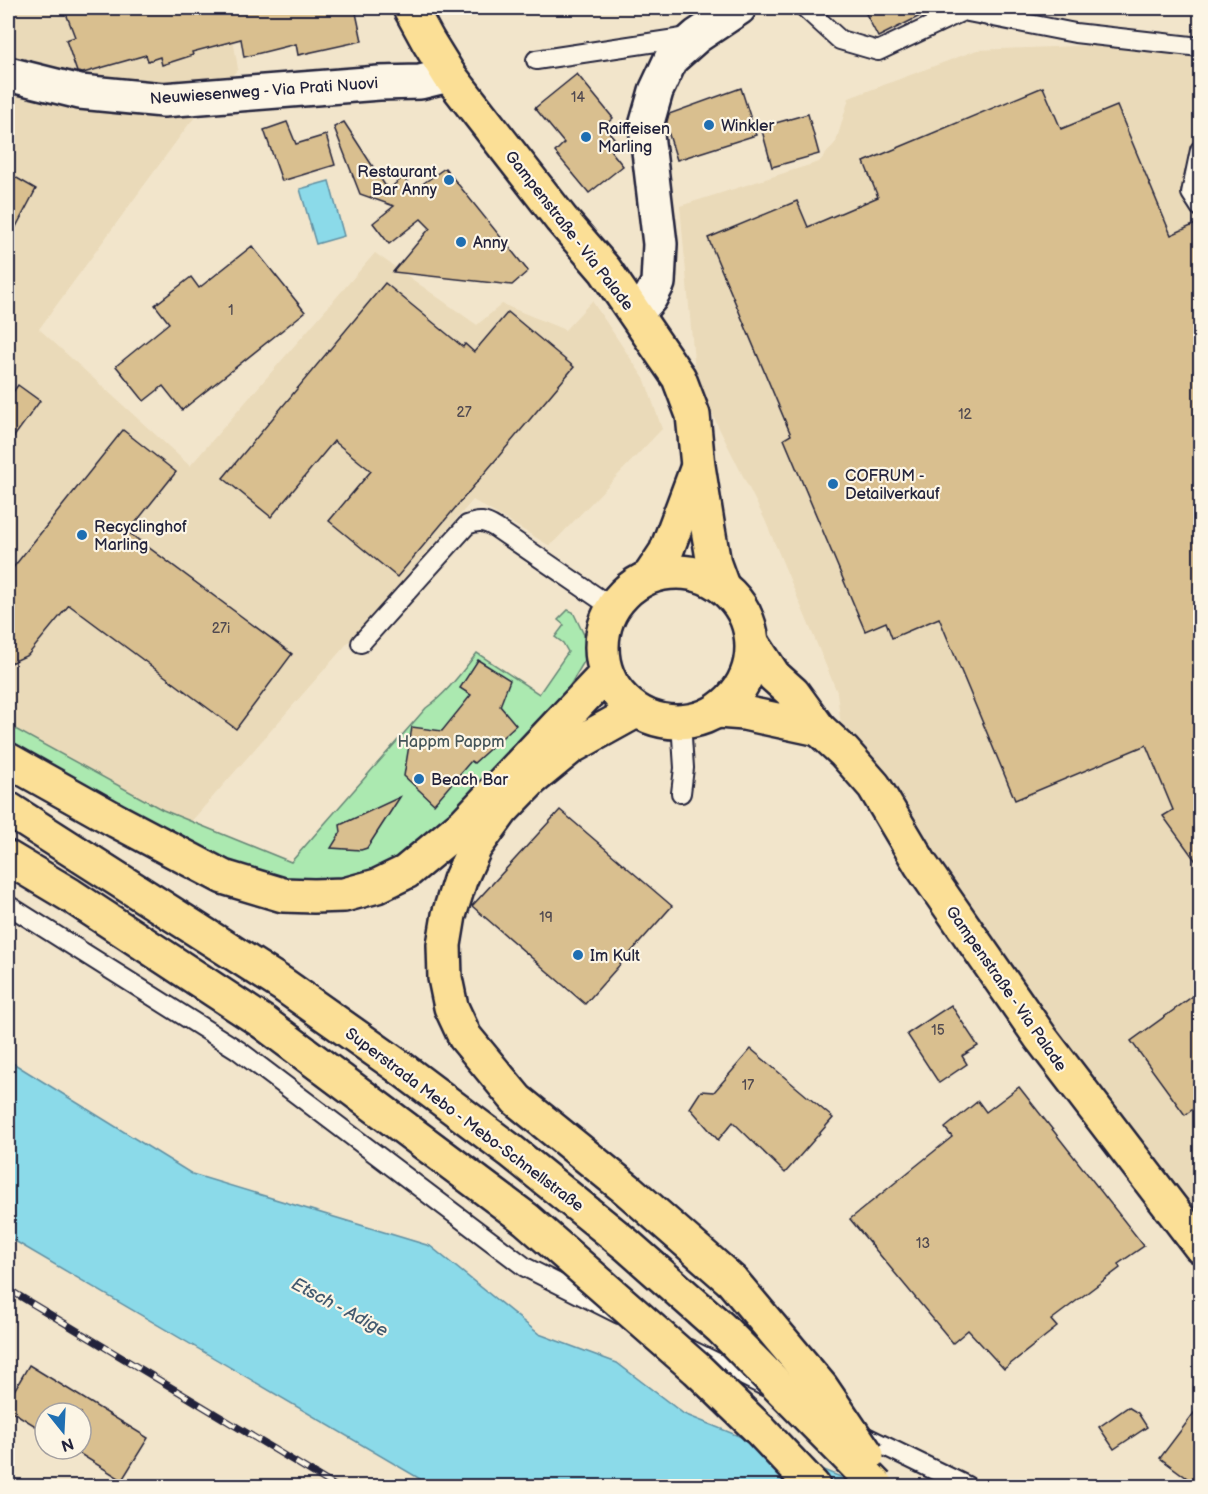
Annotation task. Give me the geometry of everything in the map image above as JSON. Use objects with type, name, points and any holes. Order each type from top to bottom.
[{"type":"main road","name":"Gampenstraße - Via Palade","points":[[410,8],[449,75],[561,219],[605,270],[679,378],[693,415],[698,466],[714,564],[722,586]]},
{"type":"main road","name":"Gampenstraße - Via Palade","points":[[650,576],[666,552],[698,466]]},
{"type":"main road","points":[[676,572],[696,574],[722,586],[743,611],[751,631],[753,644],[750,667],[744,682],[735,695],[718,711],[694,721],[674,723],[654,719],[636,711],[618,694],[606,674],[601,652],[604,628],[613,608],[624,593],[650,576],[676,572]]},
{"type":"main road","name":"Gampenstraße - Via Palade","points":[[753,644],[774,676],[793,693],[819,729],[844,752],[874,786],[921,865],[1041,1038],[1200,1246]]},
{"type":"main road","points":[[8,760],[223,877],[283,895],[344,895],[377,886],[406,872],[464,824],[606,674]]},
{"type":"main road","points":[[636,711],[572,747],[532,779],[502,810],[476,847],[460,880],[449,915],[444,945],[445,978],[452,1007],[465,1037],[517,1100],[628,1190],[732,1281],[821,1387],[888,1486]]},
{"type":"main road","points":[[718,711],[744,713],[819,729]]},
{"type":"main road","name":"Superstrada Mebo - Mebo-Schnellstraße","points":[[8,809],[282,984],[399,1066],[511,1151],[627,1245],[721,1328],[876,1486]]},
{"type":"main road","points":[[8,858],[70,895],[263,1022],[526,1219],[697,1369],[813,1486]]},
{"type":"street","points":[[636,314],[650,298],[658,283],[660,258],[658,217],[646,126],[656,91],[671,59],[697,36],[740,8]]},
{"type":"street","name":"Neuwiesenweg - Via Prati Nuovi","points":[[8,74],[80,92],[163,100],[379,83],[420,82],[449,75]]},
{"type":"lane","points":[[805,8],[840,40],[878,51],[963,11],[1075,33],[1200,47]]},
{"type":"lane","points":[[536,60],[697,36]]},
{"type":"lane","points":[[1200,150],[1191,193],[1200,207]]},
{"type":"lane","points":[[361,643],[467,525],[477,520],[487,522],[613,608]]},
{"type":"lane","points":[[681,722],[684,768],[681,793]]},
{"type":"lane","points":[[8,905],[238,1050],[525,1267],[967,1486]]},
{"type":"shaded area","points":[[8,8],[228,8],[238,69],[189,124],[39,329],[190,466],[375,253],[477,325],[502,304],[565,330],[592,301],[645,380],[662,429],[550,546],[473,500],[168,848],[8,760]]},
{"type":"shaded area","points":[[1200,41],[1200,1245],[844,752],[837,692],[765,520],[716,422],[695,372],[680,206],[819,162],[836,142],[849,98],[977,50]]},
{"type":"green space","name":"Happm Pappm","points":[[568,610],[573,612],[585,637],[585,660],[569,687],[532,737],[406,872],[283,895],[8,760],[8,725],[163,810],[291,862],[477,653],[539,694],[568,652],[563,643],[555,637],[564,625],[558,620]]},
{"type":"water","points":[[329,181],[344,236],[316,244],[300,189]]},
{"type":"water","name":"Etsch - Adige","points":[[8,1060],[192,1174],[430,1246],[539,1334],[617,1363],[684,1414],[863,1486],[432,1486],[8,1237]]},
{"type":"building","points":[[64,8],[355,8],[362,41],[298,55],[296,44],[244,57],[241,39],[192,52],[193,55],[162,65],[160,57],[148,61],[146,55],[83,73],[77,72],[66,40],[75,37]]},
{"type":"building","points":[[863,8],[936,8],[878,37]]},
{"type":"building","name":"Raiffeisen Marling","points":[[577,74],[613,118],[604,126],[619,144],[611,151],[623,166],[589,193],[555,152],[564,143],[535,108]]},
{"type":"building","points":[[1043,87],[1061,129],[1117,106],[1171,235],[1200,222],[1200,867],[1163,816],[1173,810],[1146,745],[1015,800],[939,618],[892,638],[886,622],[865,631],[784,439],[791,435],[708,238],[797,201],[808,227],[878,197],[864,162]]},
{"type":"building","name":"Winkler","points":[[741,88],[756,135],[677,160],[666,125],[669,114]]},
{"type":"building","points":[[808,114],[819,154],[772,167],[761,127]]},
{"type":"building","points":[[287,122],[296,144],[326,135],[335,165],[282,181],[264,130]]},
{"type":"building","points":[[344,122],[388,190],[403,177],[414,190],[445,168],[528,271],[512,285],[393,272],[430,228],[421,219],[389,244],[373,223],[394,206],[360,194],[334,127]]},
{"type":"building","points":[[8,173],[36,189],[8,242]]},
{"type":"building","points":[[252,246],[305,312],[182,410],[163,386],[144,401],[116,366],[169,323],[155,305],[191,277],[199,288]]},
{"type":"building","points":[[385,283],[463,347],[465,344],[474,352],[508,312],[574,367],[397,577],[329,521],[371,471],[334,441],[271,517],[223,478]]},
{"type":"building","points":[[18,385],[40,401],[8,445],[8,399]]},
{"type":"building","points":[[123,430],[176,472],[128,532],[292,654],[236,729],[69,605],[28,655],[8,664],[8,574]]},
{"type":"building","points":[[478,660],[510,680],[500,706],[516,725],[474,763],[471,761],[434,804],[404,776],[412,727],[442,731],[471,695],[460,688]]},
{"type":"building","points":[[400,797],[367,848],[361,850],[331,848],[341,832],[340,825]]},
{"type":"building","name":"Im Kult","points":[[560,810],[672,906],[585,1004],[472,906]]},
{"type":"building","points":[[1200,991],[1200,1104],[1185,1115],[1131,1041]]},
{"type":"building","points":[[951,1005],[978,1046],[962,1056],[967,1064],[939,1083],[907,1034]]},
{"type":"building","points":[[751,1049],[833,1118],[785,1173],[733,1122],[718,1140],[690,1108],[701,1091],[714,1092]]},
{"type":"building","points":[[1019,1087],[1144,1246],[1118,1264],[1120,1268],[1051,1320],[1057,1327],[1004,1369],[968,1330],[953,1343],[850,1219],[952,1137],[945,1128],[978,1101],[986,1112]]},
{"type":"building","points":[[29,1365],[88,1401],[33,1401],[33,1425],[8,1409],[8,1401]]},
{"type":"building","points":[[93,1404],[148,1438],[122,1480],[91,1461]]},
{"type":"building","points":[[1200,1405],[1200,1486],[1198,1486],[1160,1458]]},
{"type":"building","points":[[1128,1407],[1138,1413],[1147,1427],[1114,1449],[1099,1427]]},
{"type":"railway","points":[[8,1289],[335,1486]]},
{"type":"place","name":"Winkler","points":[[709,125]]},
{"type":"place","name":"Raiffeisen Marling","points":[[586,137]]},
{"type":"place","name":"Restaurant Bar Anny","points":[[449,180]]},
{"type":"place","name":"Anny","points":[[461,242]]},
{"type":"place","name":"COFRUM - Detailverkauf","points":[[833,484]]},
{"type":"place","name":"Recyclinghof Marling","points":[[82,535]]},
{"type":"place","name":"Beach Bar","points":[[419,779]]},
{"type":"place","name":"Im Kult","points":[[578,955]]}]
